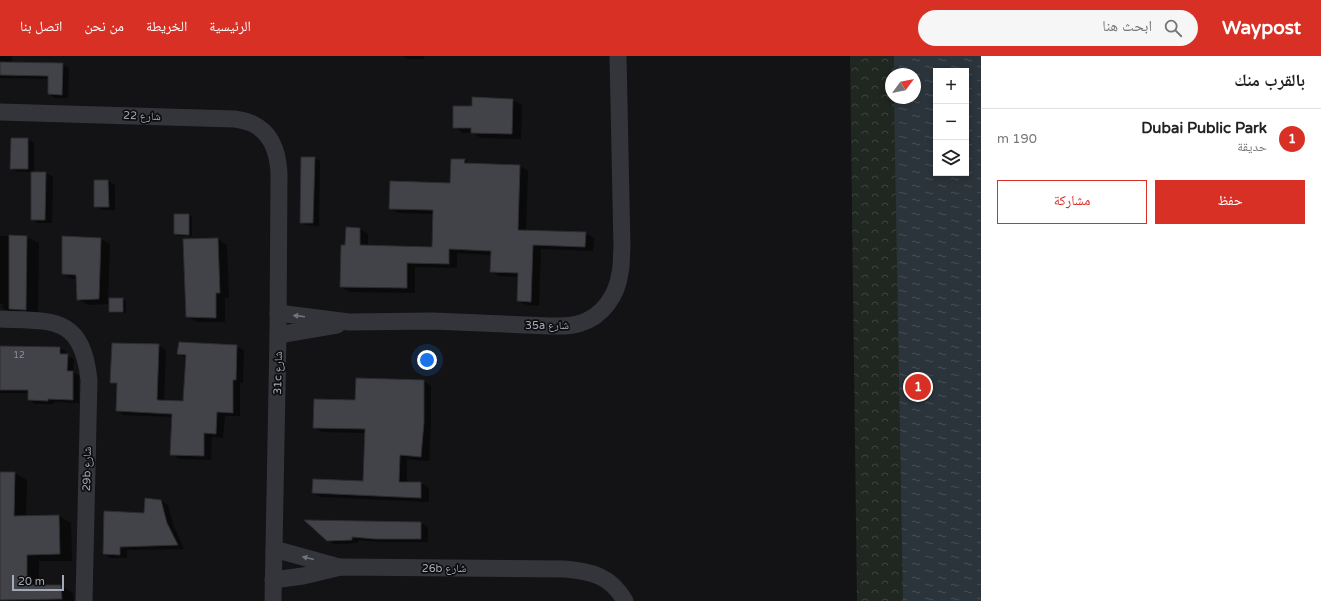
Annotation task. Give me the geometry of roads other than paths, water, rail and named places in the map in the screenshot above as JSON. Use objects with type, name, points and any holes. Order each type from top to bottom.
[{"type":"street","name":"35a شارع","points":[[278,313],[348,322],[432,320],[566,326],[580,324],[594,318],[614,295],[621,272],[618,56]]},
{"type":"street","name":"شارع 22","points":[[0,112],[234,119],[253,124],[265,133],[274,145]]},
{"type":"street","name":"31c شارع","points":[[273,601],[278,335],[279,163],[274,145]]},
{"type":"street","name":"29b شارع","points":[[0,319],[57,323],[69,330],[77,338],[87,366],[89,380],[84,601]]},
{"type":"street","name":"35a شارع","points":[[278,335],[348,322]]},
{"type":"street","name":"26b شارع","points":[[274,549],[341,567]]},
{"type":"street","name":"26b شارع","points":[[273,580],[303,576],[341,567],[578,570],[596,574],[612,583],[625,601]]},
{"type":"street","name":"26b شارع","points":[[547,569],[578,577],[593,584],[606,593],[612,601]]},
{"type":"water","points":[[894,56],[981,56],[981,601],[903,601],[894,104],[921,104],[921,68],[894,68]]},
{"type":"place","name":"Dubai Public Park","points":[[918,387]]}]
